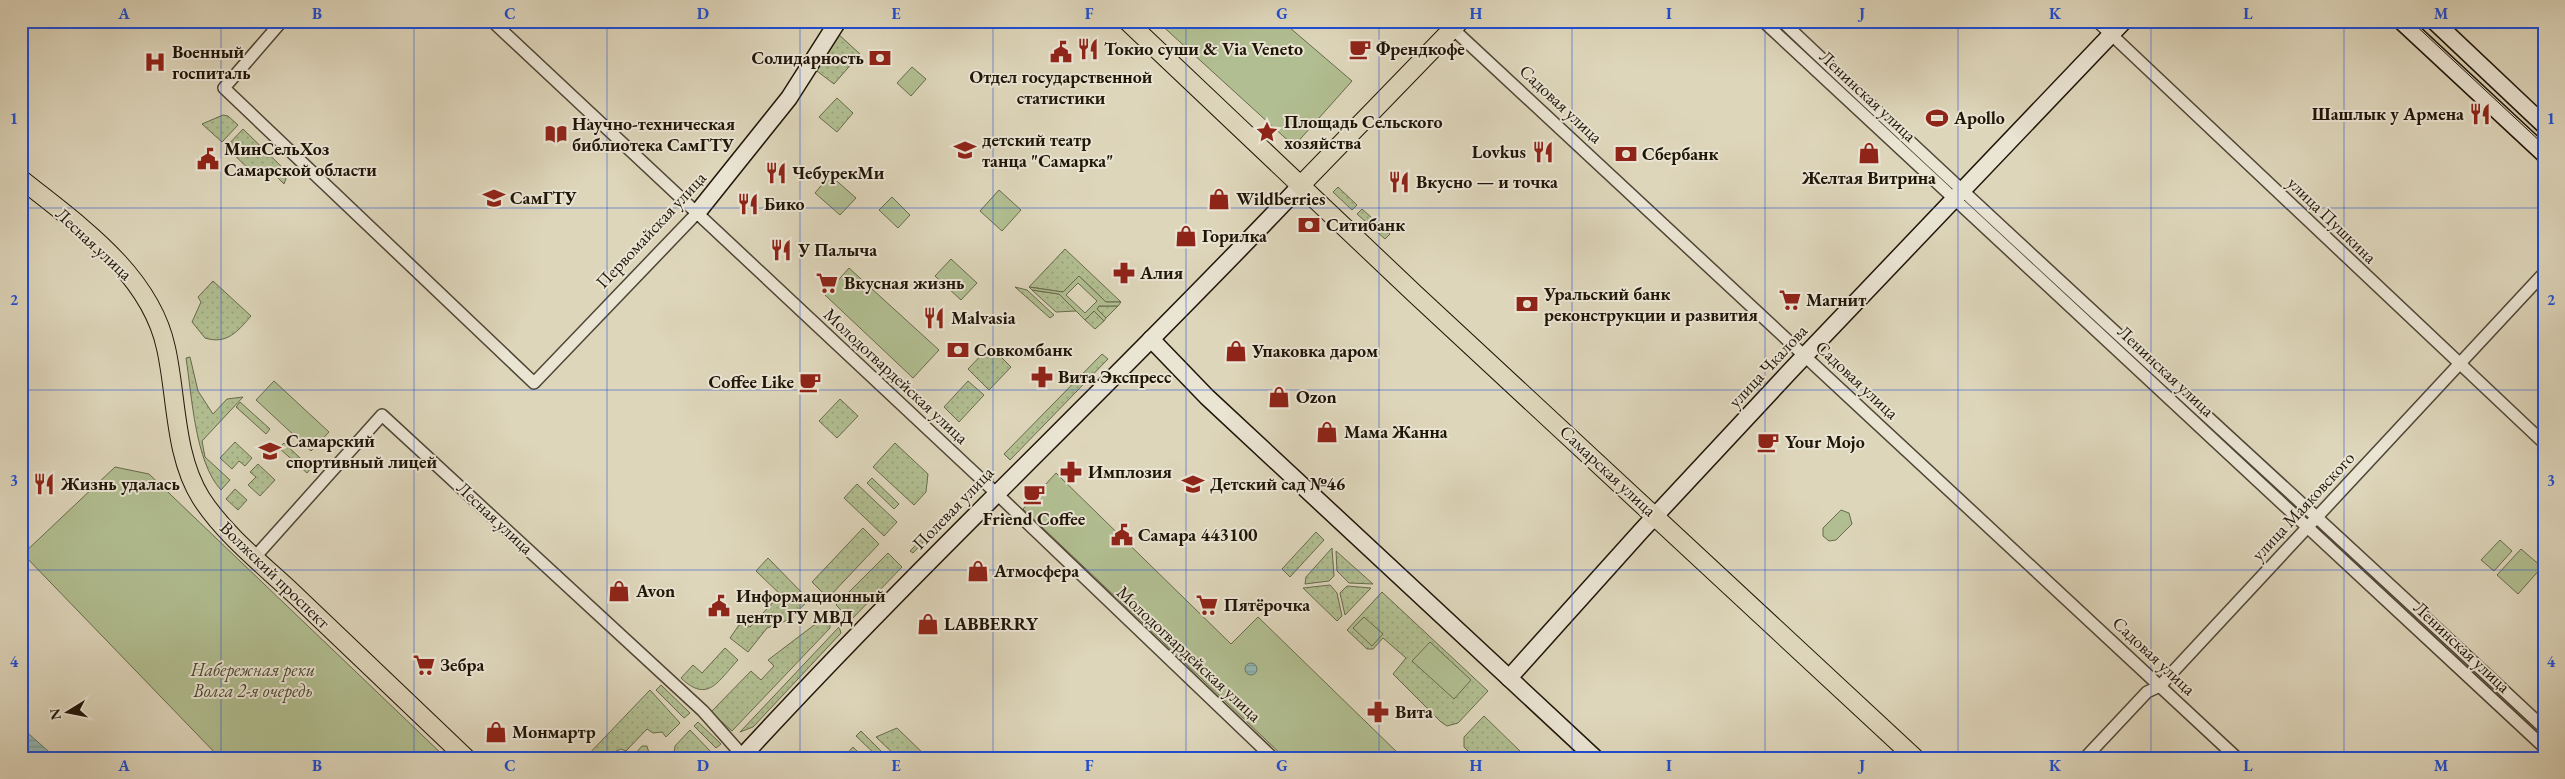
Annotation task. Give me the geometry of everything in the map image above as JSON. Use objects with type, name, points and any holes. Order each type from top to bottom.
[{"type":"main road","name":"Самарская улица","points":[[1127,21],[1442,318],[1656,515],[1915,758]]},
{"type":"main road","points":[[1301,185],[1456,25]]},
{"type":"main road","name":"Лесная улица","points":[[21,179],[107,251],[132,278],[158,321],[166,346]]},
{"type":"main road","name":"Волжский проспект","points":[[166,346],[183,449],[191,478],[209,510],[255,557],[466,758]]},
{"type":"street","name":"Первомайская улица","points":[[282,21],[224,88],[534,383],[697,213],[789,98],[838,21]]},
{"type":"street","name":"Молодогвардейская улица","points":[[492,21],[996,493],[1273,758]]},
{"type":"street","name":"Ленинская улица","points":[[1763,21],[2317,516],[2544,728]]},
{"type":"street","name":"Ленинская улица","points":[[1782,21],[1959,196],[2544,747]]},
{"type":"street","name":"улица Пушкина","points":[[2097,21],[2544,443]]},
{"type":"street","name":"улица Чкалова","points":[[1510,678],[1656,515],[2124,21]]},
{"type":"street","points":[[2401,21],[2544,154]]},
{"type":"street","points":[[2434,21],[2544,125]]},
{"type":"street","name":"Садовая улица","points":[[1456,25],[1806,356],[2237,758]]},
{"type":"street","name":"Полевая улица","points":[[742,757],[996,493],[1151,339],[1301,185]]},
{"type":"street","name":"улица Маяковского","points":[[2085,758],[2147,692],[2160,686],[2544,273]]},
{"type":"street","points":[[1151,339],[1198,389],[1595,758]]},
{"type":"street","name":"Лесная улица","points":[[255,557],[382,415],[696,704],[742,757]]},
{"type":"green space","points":[[1157,21],[1282,21],[1352,81],[1294,146]]},
{"type":"green space","points":[[837,33],[860,54],[834,84],[813,68]]},
{"type":"green space","points":[[912,67],[926,79],[911,96],[897,83]]},
{"type":"green space","points":[[837,98],[853,113],[837,132],[819,117]]},
{"type":"green space","points":[[223,115],[228,116],[238,125],[222,142],[202,124]]},
{"type":"green space","points":[[243,129],[288,173],[284,184],[268,168],[258,178],[226,147]]},
{"type":"green space","points":[[830,175],[856,198],[840,215],[815,193]]},
{"type":"green space","points":[[1338,187],[1357,205],[1352,210],[1333,192]]},
{"type":"green space","points":[[999,190],[1021,210],[1002,231],[980,211]]},
{"type":"green space","points":[[892,197],[910,215],[898,228],[879,210]]},
{"type":"green space","points":[[1362,209],[1390,234],[1385,239],[1357,214]]},
{"type":"green space","points":[[1065,249],[1121,302],[1106,302],[1079,276],[1063,292],[1029,287]]},
{"type":"green space","points":[[951,259],[977,283],[961,300],[935,276]]},
{"type":"green space","points":[[849,268],[939,350],[913,378],[825,295]]},
{"type":"green space","points":[[1079,276],[1106,302],[1121,302],[1118,306],[1099,306],[1097,309],[1106,318],[1104,321],[1094,311],[1085,320],[1059,294],[1032,290],[1029,287],[1063,292]],"holes":[[[1078,283],[1097,301],[1085,313],[1066,295]]]},
{"type":"green space","points":[[213,281],[251,316],[237,331],[220,340],[205,338],[192,322],[201,302],[198,297]]},
{"type":"green space","points":[[1015,287],[1027,290],[1054,315],[1050,318]]},
{"type":"green space","points":[[1032,290],[1059,294],[1076,311],[1056,312]]},
{"type":"green space","points":[[1099,306],[1118,306],[1106,318],[1096,309]]},
{"type":"green space","points":[[1094,311],[1104,321],[1095,329],[1085,320]]},
{"type":"green space","points":[[990,346],[1011,367],[989,390],[968,369]]},
{"type":"green space","points":[[1102,354],[1108,359],[1010,460],[1004,454]]},
{"type":"green space","points":[[190,357],[198,391],[213,414],[227,399],[243,397],[202,441],[205,457],[230,480],[221,490],[212,478],[200,446],[186,358]]},
{"type":"green space","points":[[274,381],[329,432],[311,451],[256,400]]},
{"type":"green space","points":[[968,381],[984,395],[959,422],[944,407]]},
{"type":"green space","points":[[840,399],[858,416],[837,438],[819,421]]},
{"type":"green space","points":[[240,402],[270,429],[266,434],[236,407]]},
{"type":"green space","points":[[235,442],[252,458],[245,466],[239,461],[232,469],[220,458]]},
{"type":"green space","points":[[284,443],[311,468],[307,473],[279,448]]},
{"type":"green space","points":[[895,443],[928,474],[926,492],[914,505],[873,467]]},
{"type":"green space","points":[[258,464],[275,480],[260,496],[248,485],[256,477],[250,472]]},
{"type":"green space","name":"Набережная реки Волга 2-я очередь","points":[[115,467],[149,474],[446,758],[220,758],[23,554]]},
{"type":"green space","points":[[1056,473],[1231,644],[1258,617],[1403,758],[1285,758],[1023,509]]},
{"type":"green space","points":[[872,478],[899,504],[894,509],[867,483]]},
{"type":"green space","points":[[857,484],[897,522],[884,536],[844,498]]},
{"type":"green space","points":[[235,489],[247,500],[238,510],[226,499]]},
{"type":"green space","points":[[1841,510],[1849,513],[1852,524],[1836,540],[1829,541],[1823,536],[1823,528]]},
{"type":"green space","points":[[943,517],[945,519],[913,553],[910,551]]},
{"type":"green space","points":[[863,528],[879,544],[828,598],[812,582]]},
{"type":"green space","points":[[1316,532],[1324,540],[1290,577],[1282,569]]},
{"type":"green space","points":[[2500,540],[2512,551],[2494,571],[2481,560]]},
{"type":"green space","points":[[1332,548],[1334,576],[1329,581],[1305,584],[1306,577]]},
{"type":"green space","points":[[2521,549],[2542,567],[2518,594],[2497,575]]},
{"type":"green space","points":[[1336,551],[1373,584],[1349,583],[1337,571]]},
{"type":"green space","points":[[888,553],[902,567],[851,620],[836,605]]},
{"type":"green space","points":[[768,558],[809,600],[788,620],[767,628],[748,652],[730,638],[739,625],[745,624],[750,627],[776,599],[782,596],[756,571]]},
{"type":"green space","points":[[1330,585],[1337,593],[1342,616],[1337,621],[1303,588]]},
{"type":"green space","points":[[1347,586],[1371,588],[1345,615],[1340,593]]},
{"type":"green space","points":[[1382,592],[1488,691],[1458,723],[1447,726],[1441,722],[1393,674],[1406,658],[1383,638],[1373,649],[1367,649],[1347,630]]},
{"type":"green space","points":[[826,616],[830,621],[830,628],[732,731],[711,712],[751,671],[761,680],[774,666],[768,660]]},
{"type":"green space","points":[[1364,617],[1383,634],[1372,646],[1353,628]]},
{"type":"green space","points":[[839,627],[841,633],[753,727],[740,732]]},
{"type":"green space","points":[[1430,642],[1471,680],[1454,699],[1412,661]]},
{"type":"green space","points":[[725,648],[738,660],[712,687],[698,689],[690,686],[681,678],[693,665],[702,673]]},
{"type":"green space","points":[[661,685],[690,713],[684,718],[656,690]]},
{"type":"green space","points":[[650,690],[680,723],[666,737],[662,732],[653,733],[647,729],[626,751],[621,749],[616,751],[616,758],[585,758]]},
{"type":"green space","points":[[1484,716],[1523,754],[1518,758],[1475,758],[1464,747],[1464,737]]},
{"type":"green space","points":[[698,722],[721,744],[716,748],[694,726]]},
{"type":"green space","points":[[897,728],[928,758],[898,758],[876,737]]},
{"type":"green space","points":[[690,730],[713,754],[709,758],[678,758],[674,754],[675,746]]},
{"type":"green space","points":[[861,731],[888,758],[879,758],[856,736]]},
{"type":"green space","points":[[642,746],[647,746],[649,753],[645,758],[634,758],[634,755]]},
{"type":"green space","points":[[853,747],[864,758],[843,758]]},
{"type":"water","points":[[1251,663],[1257,669],[1251,675],[1245,669]]},
{"type":"water","points":[[21,727],[56,758],[21,758]]},
{"type":"tram line","points":[[2411,21],[2544,145]]},
{"type":"place","name":"Токио суши & Via Veneto","points":[[1088,49]]},
{"type":"place","name":"Френдкофе","points":[[1360,49]]},
{"type":"place","name":"Отдел государственной статистики","points":[[1061,52]]},
{"type":"place","name":"Солидарность","points":[[880,58]]},
{"type":"place","name":"Военный госпиталь","points":[[155,62]]},
{"type":"place","name":"Шашлык у Армена","points":[[2480,114]]},
{"type":"place","name":"Apollo","points":[[1937,118]]},
{"type":"place","name":"Площадь Сельского хозяйства","points":[[1267,132]]},
{"type":"place","name":"Научно-техническая библиотека СамГТУ","points":[[556,134]]},
{"type":"place","name":"детский театр танца \"Самарка\"","points":[[965,150]]},
{"type":"place","name":"Lovkus","points":[[1543,152]]},
{"type":"place","name":"Желтая Витрина","points":[[1869,153]]},
{"type":"place","name":"Сбербанк","points":[[1626,154]]},
{"type":"place","name":"МинСельХоз Самарской области","points":[[208,159]]},
{"type":"place","name":"ЧебурекМи","points":[[776,173]]},
{"type":"place","name":"Вкусно — и точка","points":[[1399,182]]},
{"type":"place","name":"СамГТУ","points":[[494,198]]},
{"type":"place","name":"Wildberries","points":[[1219,199]]},
{"type":"place","name":"Бико","points":[[748,204]]},
{"type":"place","name":"Ситибанк","points":[[1309,225]]},
{"type":"place","name":"Горилка","points":[[1186,236]]},
{"type":"place","name":"У Палыча","points":[[781,250]]},
{"type":"place","name":"Алия","points":[[1124,273]]},
{"type":"place","name":"Вкусная жизнь","points":[[827,283]]},
{"type":"place","name":"Магнит","points":[[1790,300]]},
{"type":"place","name":"Уральский банк реконструкции и развития","points":[[1527,304]]},
{"type":"place","name":"Malvasia","points":[[934,318]]},
{"type":"place","name":"Совкомбанк","points":[[958,350]]},
{"type":"place","name":"Упаковка даром","points":[[1236,351]]},
{"type":"place","name":"Вита Экспресс","points":[[1042,377]]},
{"type":"place","name":"Coffee Like","points":[[810,382]]},
{"type":"place","name":"Ozon","points":[[1279,397]]},
{"type":"place","name":"Мама Жанна","points":[[1327,432]]},
{"type":"place","name":"Your Mojo","points":[[1768,442]]},
{"type":"place","name":"Самарский спортивный лицей","points":[[270,451]]},
{"type":"place","name":"Имплозия","points":[[1071,472]]},
{"type":"place","name":"Жизнь удалась","points":[[44,484]]},
{"type":"place","name":"Детский сад №46","points":[[1193,484]]},
{"type":"place","name":"Friend Coffee","points":[[1034,494]]},
{"type":"place","name":"Самара 443100","points":[[1122,535]]},
{"type":"place","name":"Атмосфера","points":[[978,571]]},
{"type":"place","name":"Avon","points":[[619,591]]},
{"type":"place","name":"Пятёрочка","points":[[1207,605]]},
{"type":"place","name":"Информационный центр ГУ МВД","points":[[719,606]]},
{"type":"place","name":"LABBERRY","points":[[928,624]]},
{"type":"place","name":"Зебра","points":[[424,665]]},
{"type":"place","name":"Вита","points":[[1378,712]]},
{"type":"place","name":"Монмартр","points":[[496,732]]}]
